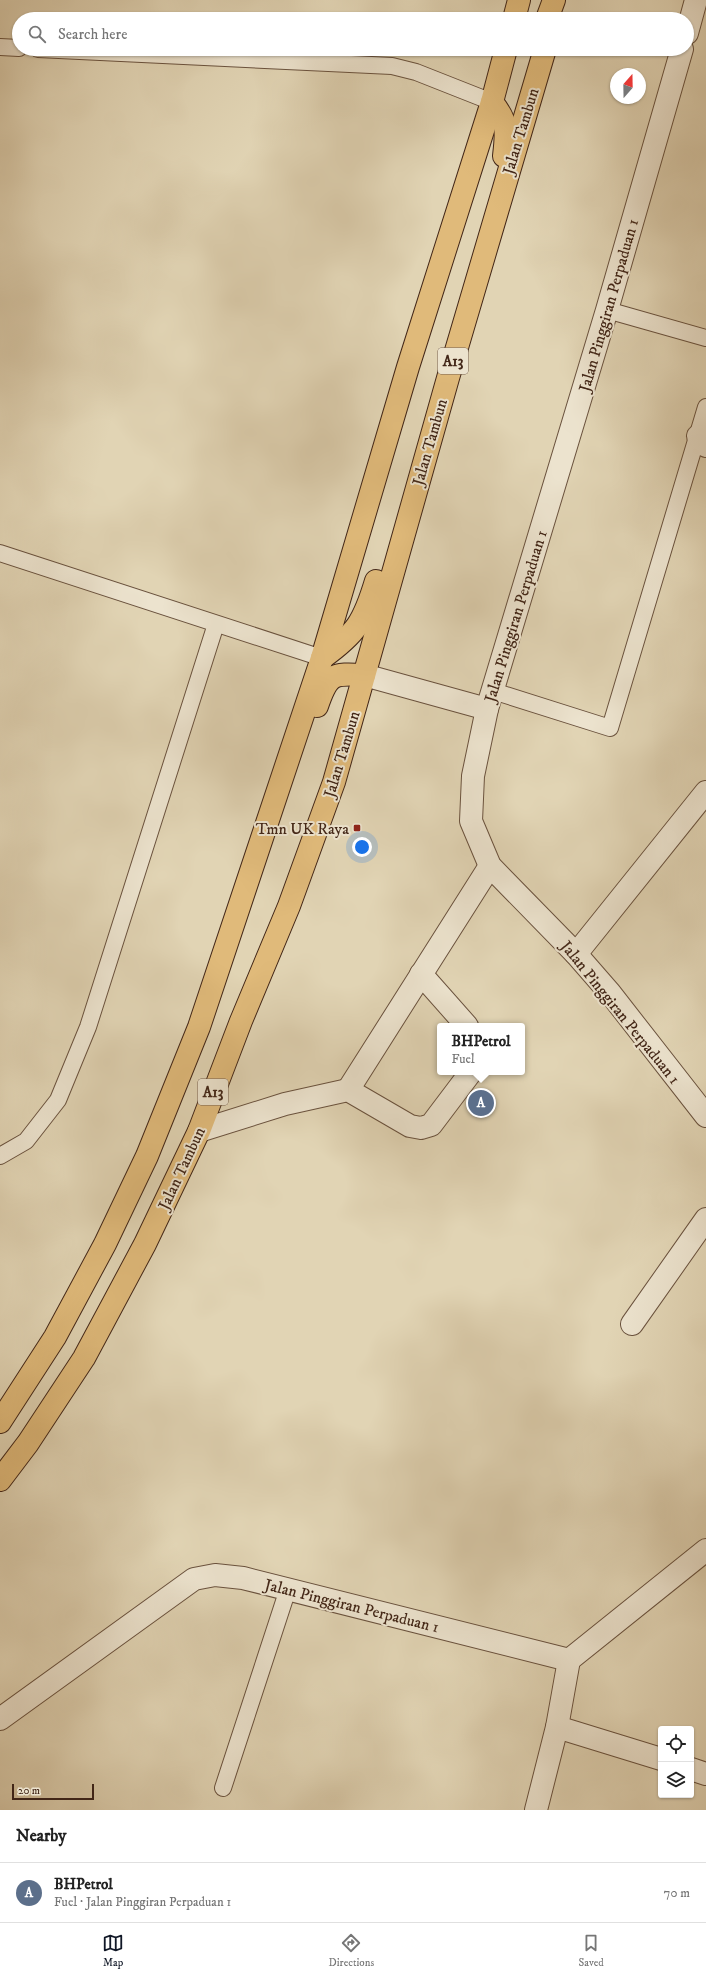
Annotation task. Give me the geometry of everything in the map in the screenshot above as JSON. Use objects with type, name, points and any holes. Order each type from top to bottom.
[{"type":"main road","points":[[516,12],[519,0]]},
{"type":"main road","points":[[550,12],[554,0]]},
{"type":"main road","points":[[556,12],[560,0]]},
{"type":"main road","name":"A13","points":[[0,1422],[55,1337],[105,1244],[147,1156],[200,1027],[322,658],[408,367],[492,102],[504,56]]},
{"type":"main road","points":[[492,102],[514,99],[520,95],[526,85],[536,56]]},
{"type":"main road","name":"Jalan Tambun","points":[[0,1480],[28,1443],[84,1358],[145,1244],[199,1131],[241,1021],[294,891],[334,782],[448,378],[543,56]]},
{"type":"main road","points":[[492,102],[503,116],[505,128],[505,142],[498,206]]},
{"type":"main road","points":[[322,658],[341,644],[354,631],[369,605],[393,523],[448,378]]},
{"type":"main road","points":[[235,921],[287,789],[323,690],[329,681],[339,674],[364,675]]},
{"type":"street","points":[[693,12],[696,0]]},
{"type":"street","name":"Jalan Pinggiran Perpaduan 1","points":[[680,56],[607,310],[490,700],[473,776],[472,821],[490,866],[576,954],[610,993],[706,1116]]},
{"type":"street","points":[[364,675],[490,700]]},
{"type":"street","points":[[576,954],[706,792]]},
{"type":"street","points":[[348,1090],[420,974],[490,866]]},
{"type":"street","points":[[420,974],[464,1023]]},
{"type":"street","points":[[199,1131],[285,1104],[348,1090],[410,1126],[421,1128],[431,1125],[469,1075]]},
{"type":"street","points":[[632,1324],[706,1219]]},
{"type":"street","points":[[536,1810],[557,1727],[570,1660],[706,1550]]},
{"type":"street","name":"Jalan Pinggiran Perpaduan 1","points":[[0,1719],[194,1580],[215,1575],[243,1578],[570,1660]]},
{"type":"street","points":[[557,1727],[658,1759]]},
{"type":"street","points":[[694,1770],[706,1774]]},
{"type":"lane","points":[[0,47],[12,48]]},
{"type":"lane","points":[[184,56],[392,66],[416,72],[492,102]]},
{"type":"lane","points":[[607,310],[706,338]]},
{"type":"lane","points":[[490,700],[610,728],[702,441],[706,407]]},
{"type":"lane","points":[[0,553],[322,658]]},
{"type":"lane","points":[[0,1156],[26,1141],[58,1100],[85,1034],[216,624]]},
{"type":"lane","points":[[223,1788],[288,1589]]},
{"type":"place","name":"Tmn UK Raya","points":[[357,828]]},
{"type":"place","name":"BHPetrol","points":[[481,1103]]}]
